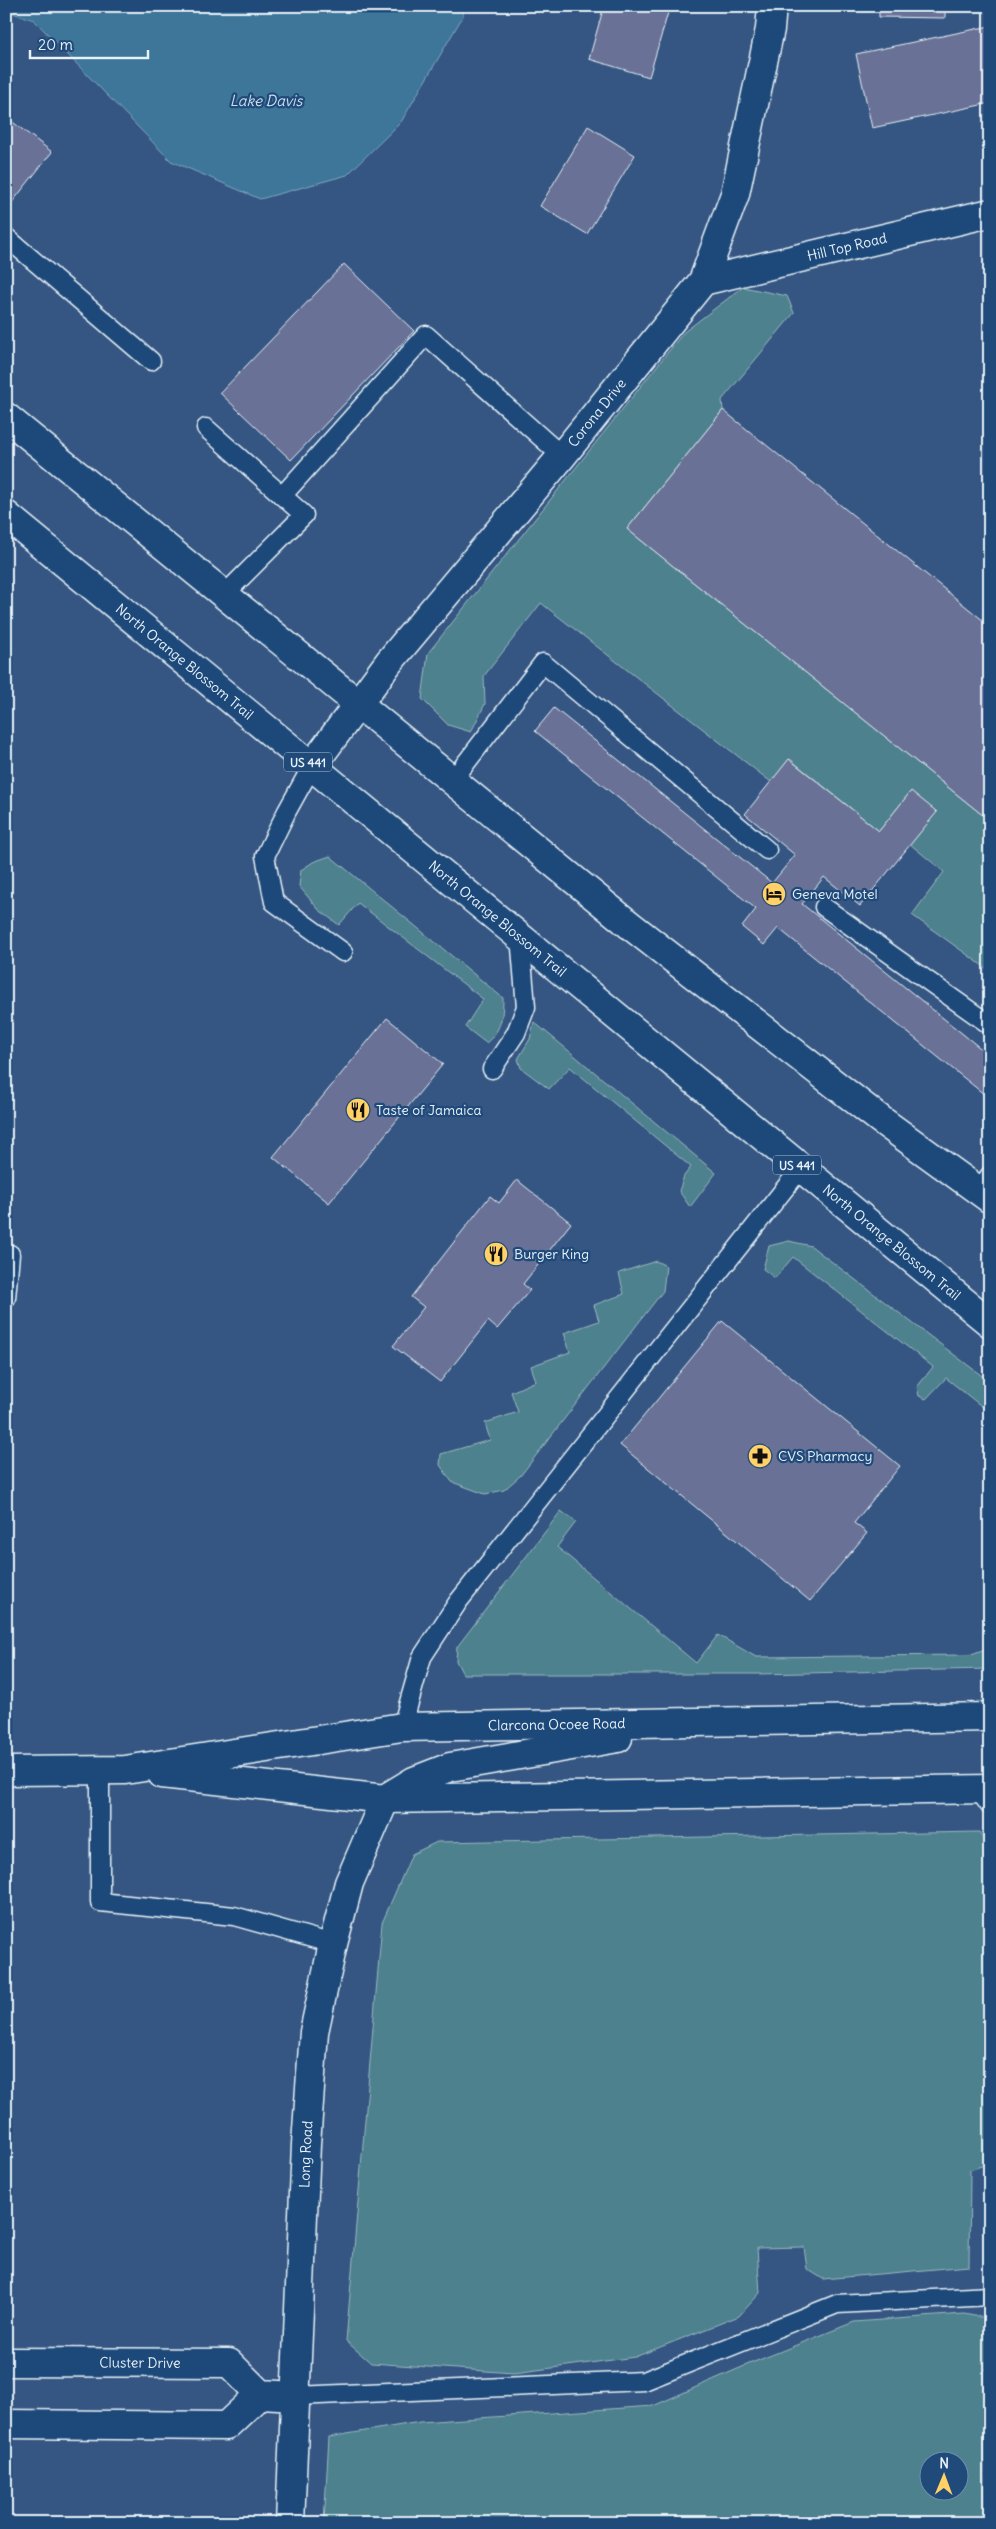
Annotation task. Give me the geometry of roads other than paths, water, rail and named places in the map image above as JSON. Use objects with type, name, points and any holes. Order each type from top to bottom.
[{"type":"main road","name":"Corona Drive","points":[[312,766],[389,662],[562,456],[703,281],[735,194],[770,30],[772,6]]},
{"type":"main road","name":"Hill Top Road","points":[[703,281],[990,213]]},
{"type":"main road","points":[[6,417],[630,926],[881,1120],[986,1189]]},
{"type":"main road","name":"North Orange Blossom Trail","points":[[6,515],[990,1323]]},
{"type":"main road","name":"Clarcona Ocoee Road","points":[[112,1770],[402,1727],[990,1717]]},
{"type":"main road","points":[[385,1798],[414,1781],[450,1766],[703,1723]]},
{"type":"main road","name":"Clarcona Ocoee Road","points":[[6,1771],[112,1770],[385,1798],[986,1795]]},
{"type":"main road","name":"Long Road","points":[[290,2523],[306,2153],[314,2032],[333,1944],[349,1883],[385,1798]]},
{"type":"main road","name":"Cluster Drive","points":[[6,2362],[229,2363],[260,2394]]},
{"type":"main road","points":[[6,2424],[226,2426],[260,2394],[296,2396]]},
{"type":"lane","points":[[6,237],[151,361]]},
{"type":"lane","points":[[282,496],[426,336],[562,456]]},
{"type":"lane","points":[[206,428],[304,515],[224,595]]},
{"type":"lane","points":[[452,781],[543,662],[767,850]]},
{"type":"lane","points":[[312,766],[265,856],[274,902],[343,952]]},
{"type":"lane","points":[[824,907],[990,1025]]},
{"type":"lane","points":[[492,1069],[516,1033],[526,1007],[520,936]]},
{"type":"lane","points":[[402,1727],[422,1658],[458,1602],[801,1168]]},
{"type":"lane","points":[[6,1298],[10,1254]]},
{"type":"lane","points":[[112,1770],[100,1902],[234,1916],[333,1944]]},
{"type":"lane","points":[[296,2396],[644,2381],[836,2304],[990,2296]]},
{"type":"water","name":"Lake Davis","points":[[6,6],[464,6],[463,16],[401,122],[347,175],[260,199],[171,161],[34,20],[6,11]]},
{"type":"place","name":"Geneva Motel","points":[[774,894]]},
{"type":"place","name":"Taste of Jamaica","points":[[358,1110]]},
{"type":"place","name":"Burger King","points":[[496,1254]]},
{"type":"place","name":"CVS Pharmacy","points":[[760,1456]]}]
